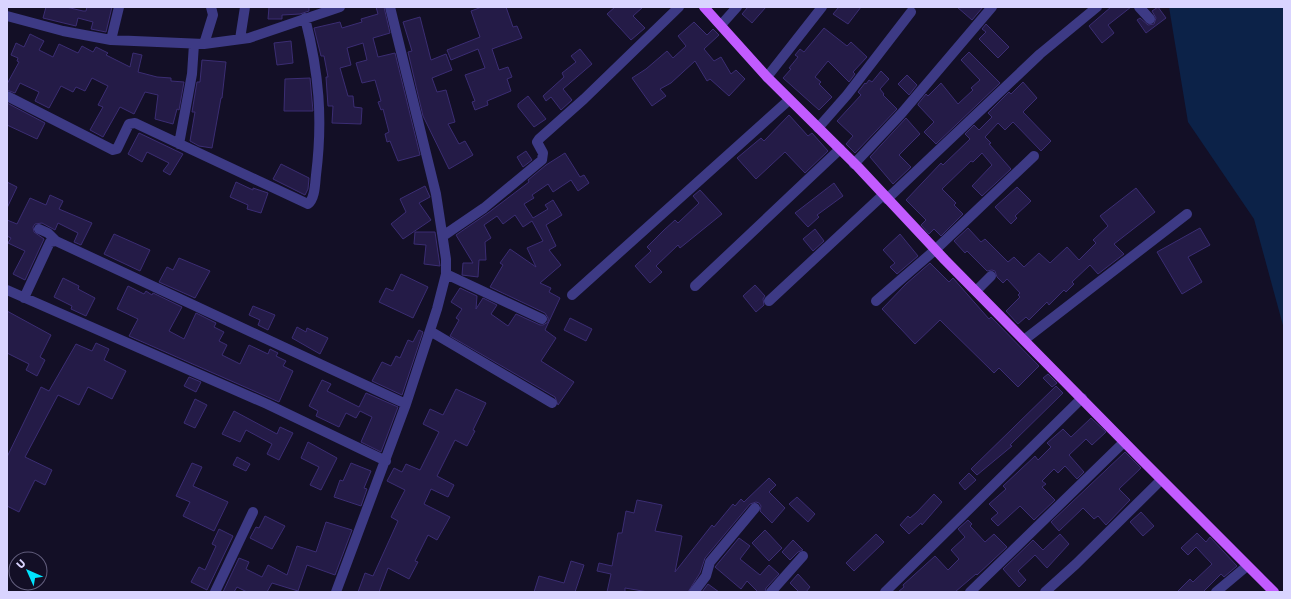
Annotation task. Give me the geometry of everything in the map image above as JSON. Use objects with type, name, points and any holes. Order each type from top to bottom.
[{"type":"main road","points":[[704,7],[767,78],[854,164],[935,250],[1161,480],[1274,592]]},
{"type":"street","points":[[111,40],[119,7]]},
{"type":"street","points":[[179,144],[199,44],[213,15],[211,7]]},
{"type":"street","points":[[240,39],[245,7]]},
{"type":"street","points":[[7,16],[63,31],[111,40],[199,44],[240,39],[309,14],[340,7]]},
{"type":"street","points":[[336,592],[406,404],[430,331],[446,274],[446,259],[436,194],[390,7]]},
{"type":"street","points":[[443,236],[484,208],[542,160],[544,157],[537,142],[538,139],[584,99],[679,7]]},
{"type":"street","points":[[721,26],[737,7]]},
{"type":"street","points":[[767,78],[822,7]]},
{"type":"street","points":[[854,164],[901,114],[992,7]]},
{"type":"street","points":[[769,301],[885,197],[1040,54],[1097,7]]},
{"type":"street","points":[[1139,7],[1150,19]]},
{"type":"street","points":[[818,128],[847,95],[911,12]]},
{"type":"street","points":[[7,96],[112,150],[117,149],[128,126],[132,122],[305,203],[310,203],[312,199],[317,163],[320,97],[309,14]]},
{"type":"street","points":[[572,295],[789,100]]},
{"type":"street","points":[[695,286],[840,150]]},
{"type":"street","points":[[876,301],[935,250],[1034,156]]},
{"type":"street","points":[[1024,340],[1187,214]]},
{"type":"street","points":[[39,229],[48,233],[56,241],[406,404]]},
{"type":"street","points":[[24,298],[49,243],[51,240],[56,241]]},
{"type":"street","points":[[446,274],[542,319]]},
{"type":"street","points":[[976,292],[991,276]]},
{"type":"street","points":[[7,290],[273,407],[386,461]]},
{"type":"street","points":[[430,331],[552,403]]},
{"type":"street","points":[[885,592],[1082,398]]},
{"type":"street","points":[[970,592],[1124,442]]},
{"type":"street","points":[[1045,592],[1076,564],[1161,480]]},
{"type":"street","points":[[694,592],[706,576],[710,562],[755,508]]},
{"type":"street","points":[[215,592],[252,512]]},
{"type":"street","points":[[771,592],[803,556]]},
{"type":"street","points":[[1216,592],[1247,566]]},
{"type":"water","points":[[1169,7],[1284,7],[1284,329],[1254,219],[1188,122]]},
{"type":"building","points":[[46,7],[66,7],[86,11],[87,7],[112,7],[106,32],[91,29],[93,22],[78,18],[76,26],[43,18]]},
{"type":"building","points":[[269,7],[309,7],[309,11],[300,14],[282,15],[282,19],[268,19]]},
{"type":"building","points":[[376,7],[384,7],[390,33],[373,38],[378,57],[395,53],[420,155],[398,161],[390,141],[387,142],[385,134],[389,132],[383,109],[381,110],[378,102],[381,101],[375,80],[362,83],[356,63],[367,60],[363,43],[347,48],[351,65],[340,68],[348,96],[353,96],[354,107],[362,108],[361,124],[332,123],[333,106],[328,106],[326,77],[328,77],[324,56],[321,56],[314,28],[340,22],[342,28],[362,22],[361,19],[378,14]]},
{"type":"building","points":[[482,7],[506,7],[513,27],[517,26],[522,38],[492,49],[499,70],[508,67],[512,77],[507,79],[511,91],[487,101],[488,105],[475,110],[472,102],[475,101],[465,75],[485,68],[478,49],[451,60],[447,50],[480,37],[471,11]]},
{"type":"building","points":[[615,7],[643,7],[633,16],[645,28],[631,40],[607,14]]},
{"type":"building","points":[[748,7],[766,7],[752,23],[742,14]]},
{"type":"building","points":[[839,7],[861,7],[848,24],[833,14]]},
{"type":"building","points":[[957,7],[983,7],[972,20]]},
{"type":"building","points":[[1111,7],[1131,7],[1108,25],[1114,33],[1102,43],[1089,26]]},
{"type":"building","points":[[1158,7],[1166,18],[1146,33],[1137,20],[1140,18],[1148,25],[1154,24],[1156,18],[1152,11]]},
{"type":"building","points":[[420,17],[431,60],[446,54],[452,70],[432,78],[437,92],[446,90],[455,122],[448,124],[459,144],[465,141],[473,155],[449,169],[423,116],[408,52],[412,51],[403,22]]},
{"type":"building","points":[[694,22],[707,35],[713,29],[719,35],[704,49],[714,61],[721,57],[731,74],[736,70],[745,79],[729,96],[710,79],[707,81],[695,61],[671,83],[660,89],[666,96],[652,106],[632,78],[646,69],[667,51],[673,58],[686,46],[678,36]]},
{"type":"building","points":[[986,24],[1009,47],[998,58],[979,39],[986,32],[982,29]]},
{"type":"building","points":[[824,28],[847,46],[851,42],[867,57],[853,72],[855,74],[849,82],[828,61],[815,77],[821,82],[819,84],[832,97],[819,110],[783,78],[791,69],[789,68],[798,57],[795,55],[800,49],[804,52]]},
{"type":"building","points":[[30,34],[44,41],[39,50],[53,57],[59,44],[78,53],[82,46],[93,52],[96,47],[108,53],[106,55],[130,67],[133,53],[142,55],[138,72],[157,77],[171,78],[171,81],[184,82],[179,110],[177,109],[173,124],[155,119],[158,95],[145,92],[134,114],[120,107],[103,137],[90,130],[103,107],[98,105],[108,86],[92,78],[85,91],[76,87],[73,92],[61,86],[49,108],[35,101],[39,92],[20,83],[15,93],[7,90],[7,84],[19,62],[17,61],[18,58],[11,55],[16,43],[24,47]]},
{"type":"building","points":[[291,41],[293,63],[277,65],[274,43]]},
{"type":"building","points":[[580,49],[592,64],[563,89],[572,100],[561,110],[551,97],[546,101],[543,96],[564,77],[562,73],[576,62],[571,56]]},
{"type":"building","points":[[969,52],[1000,83],[936,144],[924,132],[934,122],[918,104],[926,94],[928,96],[941,83],[958,104],[973,90],[971,88],[980,80],[961,60]]},
{"type":"building","points":[[202,60],[226,62],[222,98],[212,148],[199,146],[190,141],[195,112],[192,112],[197,82],[200,82]]},
{"type":"building","points":[[881,71],[889,79],[880,89],[884,94],[883,95],[897,109],[855,153],[846,144],[853,136],[837,121],[861,95],[858,92],[865,83],[866,84],[869,80],[872,82]]},
{"type":"building","points":[[907,75],[917,85],[909,95],[898,84]]},
{"type":"building","points":[[310,78],[313,111],[284,111],[285,79]]},
{"type":"building","points":[[1023,82],[1037,98],[1023,112],[1051,141],[1041,151],[1013,122],[1005,130],[998,123],[985,137],[991,143],[989,144],[1011,169],[982,196],[972,186],[992,165],[982,153],[973,162],[971,161],[942,189],[956,203],[954,205],[963,214],[941,236],[934,229],[929,234],[921,225],[926,220],[906,200],[941,163],[943,165],[970,139],[965,134],[974,125],[979,130],[992,117],[988,113],[1009,92],[1011,94]]},
{"type":"building","points":[[528,96],[546,119],[534,127],[518,107],[518,104]]},
{"type":"building","points":[[7,103],[45,123],[37,139],[7,125]]},
{"type":"building","points":[[789,115],[808,136],[812,133],[828,151],[805,173],[785,152],[756,179],[737,158],[761,138],[764,141]]},
{"type":"building","points":[[906,118],[920,134],[899,155],[911,167],[893,184],[870,157]]},
{"type":"building","points":[[139,133],[183,154],[170,175],[163,171],[169,163],[147,152],[142,162],[128,154]]},
{"type":"building","points":[[526,151],[532,160],[523,167],[517,157]]},
{"type":"building","points":[[565,153],[580,177],[584,175],[589,183],[578,191],[571,180],[553,192],[548,184],[532,195],[534,198],[524,204],[533,218],[548,209],[545,205],[553,200],[562,215],[546,225],[556,246],[549,250],[561,265],[540,283],[551,288],[549,292],[560,298],[545,330],[556,338],[541,361],[574,382],[558,405],[555,397],[450,336],[459,320],[456,318],[462,309],[451,302],[460,288],[477,296],[476,309],[483,298],[497,305],[491,314],[508,326],[516,314],[540,325],[548,322],[548,318],[545,313],[490,287],[503,265],[500,263],[510,249],[536,267],[527,248],[543,241],[532,221],[523,227],[515,215],[503,224],[497,216],[484,225],[491,238],[485,242],[486,260],[479,260],[478,277],[462,275],[463,263],[473,263],[456,235],[529,182],[528,180],[546,165]]},
{"type":"building","points":[[281,164],[309,178],[308,189],[305,195],[273,179]]},
{"type":"building","points":[[7,182],[17,187],[7,208]]},
{"type":"building","points":[[236,182],[253,190],[253,188],[268,193],[261,213],[247,209],[248,205],[230,197]]},
{"type":"building","points":[[834,183],[843,196],[817,215],[819,217],[808,227],[795,213]]},
{"type":"building","points":[[425,186],[430,197],[419,203],[431,220],[403,239],[391,224],[406,212],[400,199]]},
{"type":"building","points":[[1017,187],[1031,201],[1015,216],[1017,218],[1011,224],[995,207]]},
{"type":"building","points":[[1136,188],[1155,212],[1114,244],[1124,254],[1098,274],[1090,265],[1072,282],[1074,284],[1066,292],[1064,290],[1049,305],[1047,302],[1029,320],[1026,317],[1018,324],[1006,311],[1020,297],[1018,295],[1020,293],[1007,279],[1003,283],[997,277],[995,271],[987,271],[967,251],[965,253],[954,241],[968,228],[981,242],[985,239],[1008,262],[1014,257],[1024,267],[1039,253],[1050,263],[1067,247],[1079,260],[1096,243],[1093,240],[1108,226],[1100,216]]},
{"type":"building","points":[[700,190],[722,214],[680,248],[678,245],[656,266],[662,272],[650,283],[635,266],[651,251],[647,247],[664,230],[675,220],[678,223],[699,203],[693,196]]},
{"type":"building","points":[[50,195],[63,201],[59,209],[92,223],[81,245],[74,242],[78,233],[58,223],[55,230],[42,223],[35,224],[33,227],[34,232],[44,239],[25,280],[13,274],[25,251],[8,243],[11,238],[7,236],[7,220],[17,224],[30,198],[46,205]]},
{"type":"building","points":[[1200,228],[1210,245],[1188,257],[1202,282],[1182,294],[1157,252]]},
{"type":"building","points":[[815,229],[824,241],[813,251],[803,239]]},
{"type":"building","points":[[415,232],[435,232],[440,266],[424,264],[426,245],[414,244]]},
{"type":"building","points":[[114,234],[150,250],[140,271],[104,254]]},
{"type":"building","points":[[900,234],[918,256],[897,274],[890,267],[895,263],[883,250]]},
{"type":"building","points":[[179,258],[210,271],[195,298],[159,282],[167,267],[173,270]]},
{"type":"building","points":[[930,263],[949,282],[953,278],[989,319],[991,317],[1039,366],[1018,387],[999,368],[994,373],[940,320],[915,344],[882,309],[906,284]]},
{"type":"building","points":[[401,274],[428,287],[413,318],[379,302],[386,288],[393,291]]},
{"type":"building","points":[[63,278],[79,286],[78,289],[95,298],[86,316],[71,309],[72,306],[54,297]]},
{"type":"building","points":[[755,285],[765,296],[763,299],[764,305],[756,312],[743,296]]},
{"type":"building","points":[[128,286],[144,294],[146,291],[152,295],[153,293],[182,307],[169,331],[184,339],[196,313],[216,323],[214,327],[224,332],[219,341],[227,345],[222,355],[240,364],[249,345],[268,354],[270,349],[278,353],[276,356],[286,361],[283,366],[293,371],[279,402],[129,336],[138,319],[117,309]]},
{"type":"building","points":[[253,306],[275,315],[268,330],[258,325],[260,320],[249,315]]},
{"type":"building","points":[[7,311],[51,335],[40,357],[45,360],[37,376],[26,370],[29,364],[7,353]]},
{"type":"building","points":[[570,318],[592,329],[586,341],[564,330]]},
{"type":"building","points":[[297,327],[306,332],[307,328],[328,338],[320,354],[292,338]]},
{"type":"building","points":[[419,330],[423,332],[402,395],[372,381],[382,362],[391,366],[396,356],[400,358],[408,340],[413,342]]},
{"type":"building","points":[[96,343],[109,349],[104,360],[126,371],[112,399],[88,387],[79,405],[58,395],[25,457],[52,470],[45,485],[35,480],[19,512],[7,506],[7,457],[41,387],[49,391],[76,344],[92,351]]},
{"type":"building","points":[[1048,374],[1057,383],[1052,387],[1043,378]]},
{"type":"building","points":[[189,377],[201,382],[196,392],[184,386]]},
{"type":"building","points":[[322,380],[331,384],[327,391],[359,407],[366,393],[398,407],[381,452],[361,442],[372,417],[360,411],[356,418],[346,413],[339,427],[316,416],[318,411],[309,406]]},
{"type":"building","points":[[1056,386],[1063,393],[1010,445],[1012,446],[977,475],[971,469]]},
{"type":"building","points":[[456,389],[486,403],[473,430],[475,431],[467,446],[455,440],[437,476],[454,485],[448,497],[431,489],[424,504],[450,517],[437,540],[428,535],[415,561],[418,562],[409,579],[388,568],[379,592],[358,592],[365,573],[373,576],[398,521],[391,517],[405,490],[387,481],[394,468],[402,472],[406,464],[420,470],[439,432],[423,424],[430,409],[443,415]]},
{"type":"building","points":[[195,399],[207,405],[195,428],[184,423]]},
{"type":"building","points":[[234,411],[277,434],[280,427],[293,433],[279,460],[267,454],[272,444],[246,430],[240,442],[222,434]]},
{"type":"building","points":[[1091,418],[1106,432],[1092,445],[1086,439],[1069,455],[1084,472],[1077,479],[1065,466],[1058,473],[1054,469],[1042,481],[1046,484],[1042,487],[1055,500],[1034,520],[1020,506],[998,526],[991,519],[998,513],[989,504],[1006,489],[1003,486],[1035,456],[1038,460],[1051,447],[1047,443],[1063,429],[1071,437]]},
{"type":"building","points":[[308,442],[337,458],[321,490],[310,485],[319,467],[301,458]]},
{"type":"building","points":[[1125,452],[1141,468],[1119,489],[1130,500],[1106,525],[1098,516],[1094,519],[1083,508],[1059,531],[1051,522]]},
{"type":"building","points":[[237,457],[250,464],[246,471],[233,465]]},
{"type":"building","points":[[192,463],[202,467],[193,486],[228,502],[214,531],[183,516],[190,502],[176,496]]},
{"type":"building","points":[[351,463],[371,471],[364,488],[367,489],[361,506],[334,497],[340,480],[343,481]]},
{"type":"building","points":[[969,473],[976,480],[965,490],[959,483]]},
{"type":"building","points":[[769,478],[776,485],[769,492],[785,508],[772,523],[760,511],[761,506],[759,503],[756,502],[750,504],[705,558],[700,573],[688,592],[648,592],[625,588],[625,592],[607,592],[611,574],[597,571],[599,563],[612,566],[618,533],[622,533],[626,511],[634,513],[637,500],[662,505],[655,531],[682,536],[675,572],[712,525],[714,527],[733,504],[735,506],[741,499],[744,502]]},
{"type":"building","points":[[934,494],[942,502],[922,525],[921,523],[909,534],[900,525],[908,516],[910,518],[917,512]]},
{"type":"building","points":[[797,497],[815,514],[808,522],[789,504]]},
{"type":"building","points":[[1141,512],[1154,526],[1143,536],[1130,522]]},
{"type":"building","points":[[265,516],[285,526],[272,549],[250,538],[256,527],[259,528]]},
{"type":"building","points":[[968,520],[972,524],[970,526],[985,542],[994,534],[1007,547],[977,575],[976,574],[955,592],[898,592],[904,587],[903,585],[935,556],[948,570],[959,559],[951,550],[965,537],[958,529]]},
{"type":"building","points":[[326,522],[352,530],[335,575],[307,565],[298,591],[272,583],[267,592],[247,592],[237,587],[234,592],[223,592],[239,558],[249,562],[246,569],[262,577],[268,565],[287,575],[297,546],[316,552]]},
{"type":"building","points":[[219,529],[233,536],[207,590],[191,582],[199,567],[205,570],[216,546],[212,544]]},
{"type":"building","points":[[765,530],[782,548],[769,561],[752,543]]},
{"type":"building","points":[[1197,533],[1206,542],[1210,537],[1237,566],[1224,577],[1221,574],[1203,592],[1177,592],[1190,579],[1193,582],[1212,564],[1196,547],[1188,555],[1181,548]]},
{"type":"building","points":[[876,534],[884,542],[854,571],[846,563]]},
{"type":"building","points":[[1060,534],[1069,544],[1047,568],[1035,555],[1018,571],[1026,580],[1019,587],[1003,569],[1033,540],[1043,550]]},
{"type":"building","points":[[739,538],[750,546],[740,559],[760,575],[769,565],[779,574],[766,588],[765,592],[758,592],[747,581],[741,589],[715,567]]},
{"type":"building","points":[[793,540],[803,550],[798,552],[790,560],[782,552]]},
{"type":"building","points":[[571,561],[584,565],[575,592],[534,592],[539,576],[564,583]]},
{"type":"building","points":[[798,574],[810,587],[806,592],[799,592],[790,583]]},
{"type":"building","points":[[708,584],[719,592],[702,592]]}]
